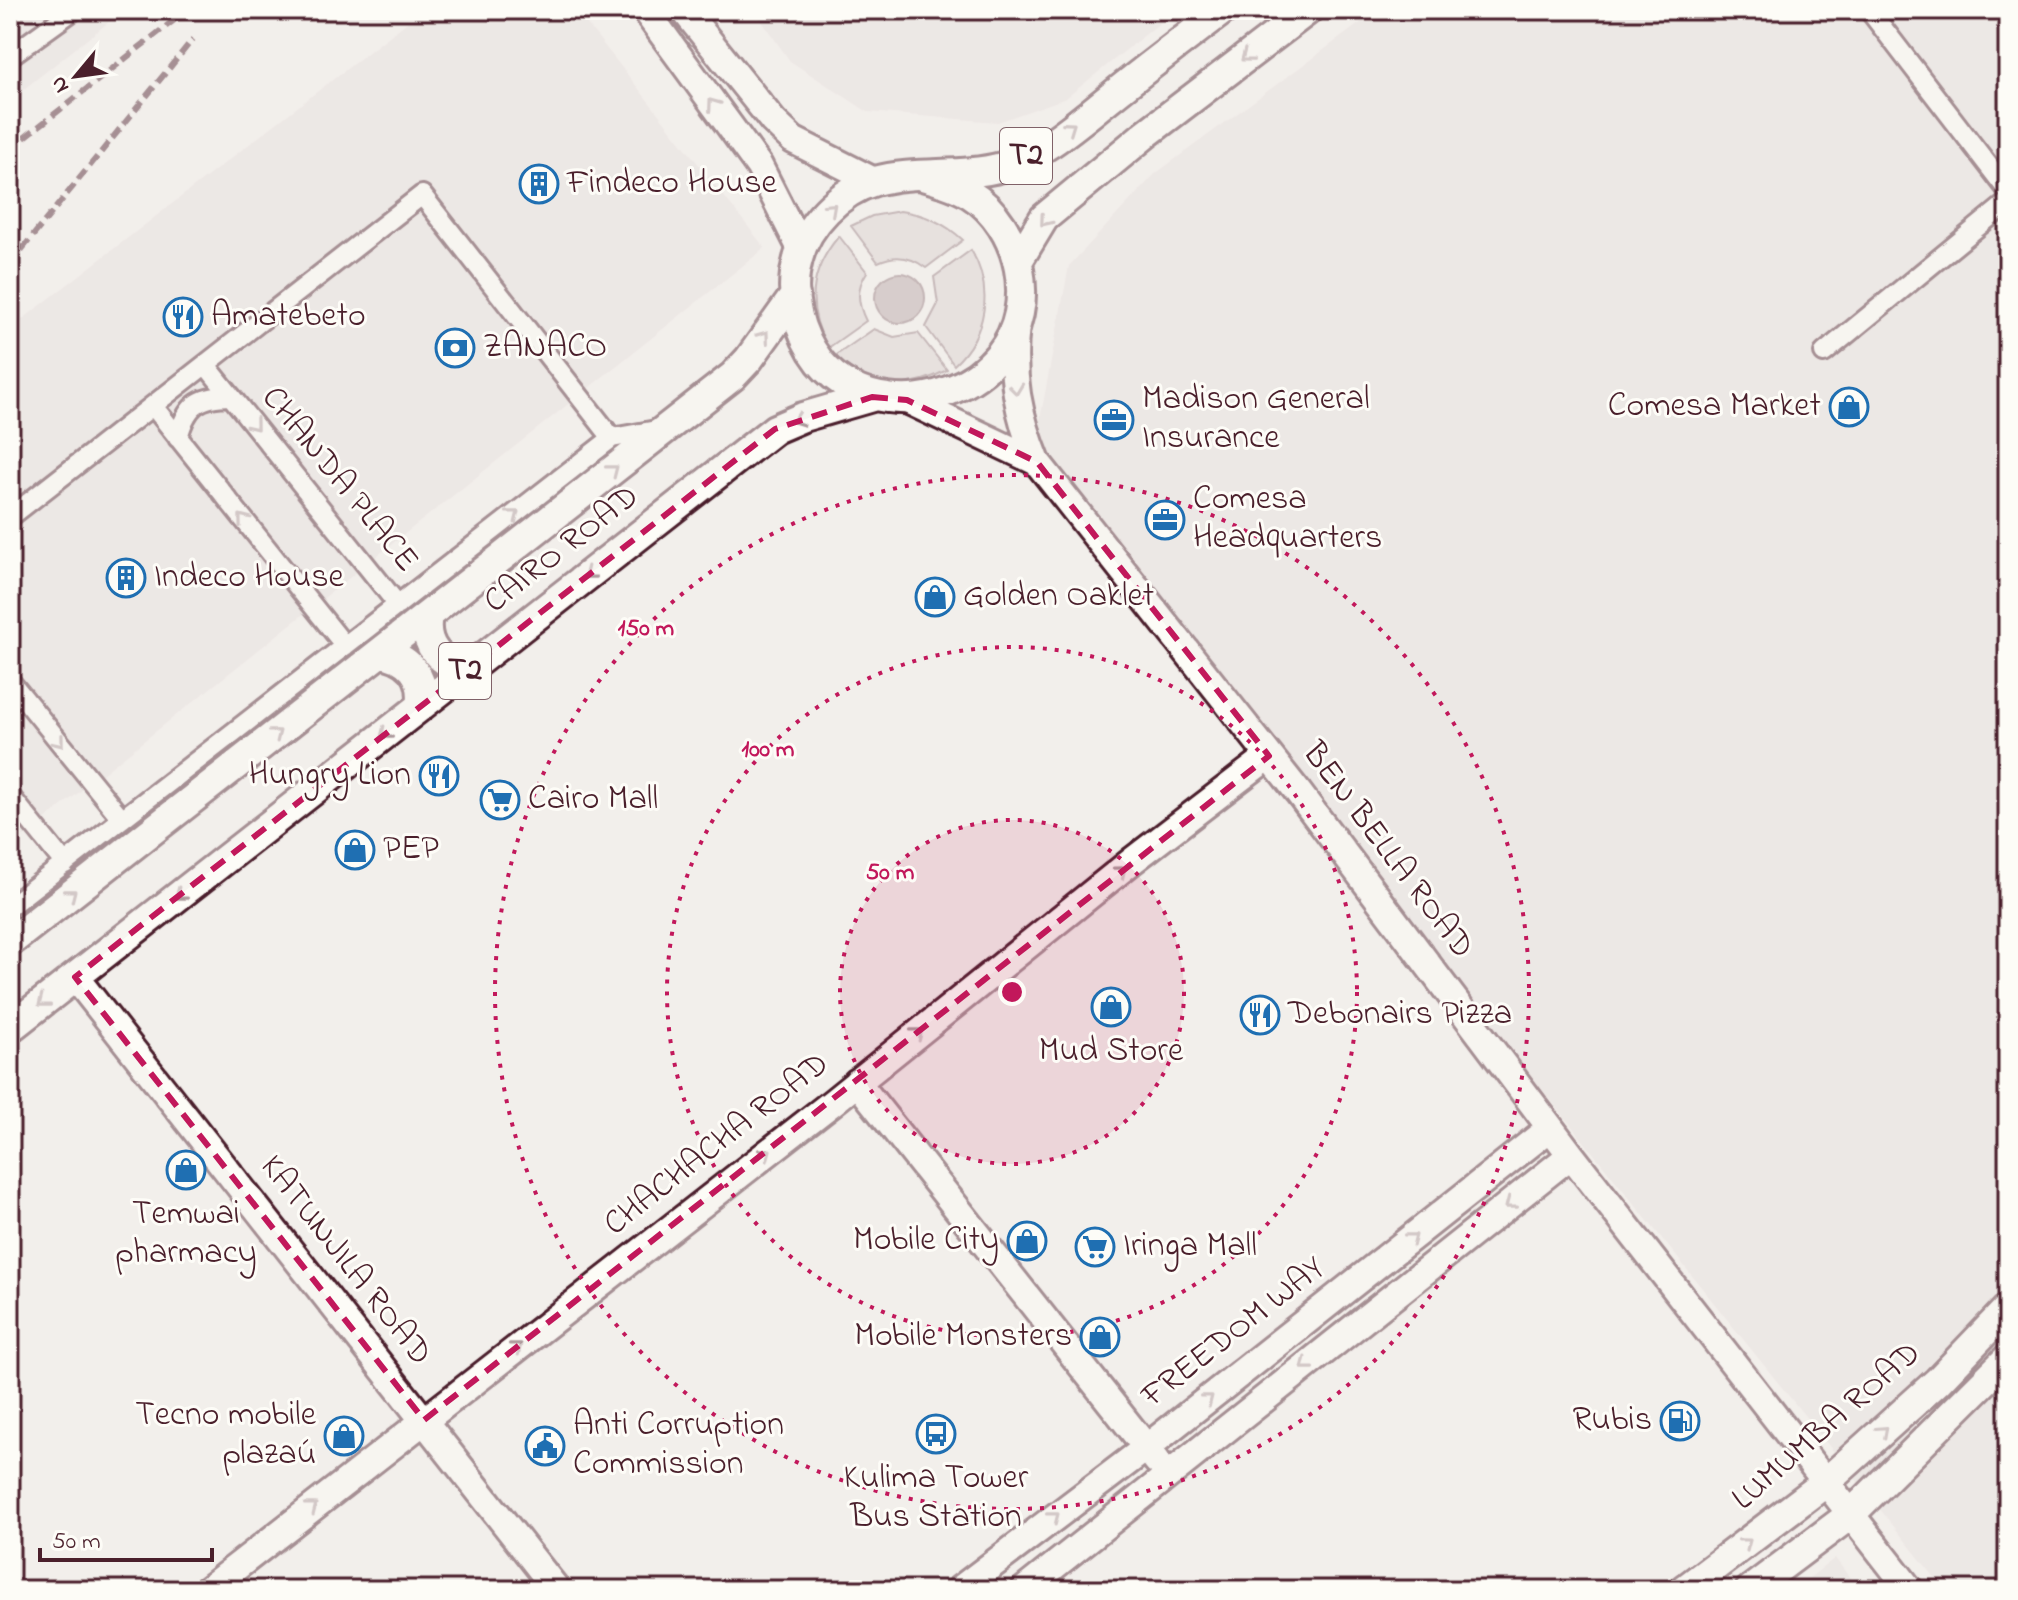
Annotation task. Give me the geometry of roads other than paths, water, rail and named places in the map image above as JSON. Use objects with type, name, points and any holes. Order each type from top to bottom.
[{"type":"main road","points":[[645,10],[759,166],[801,249]]},
{"type":"main road","points":[[684,10],[773,121],[793,140],[874,181]]},
{"type":"main road","name":"T2","points":[[919,175],[1002,167],[1027,156],[1074,125],[1223,10]]},
{"type":"main road","name":"T2","points":[[1018,261],[1044,218],[1147,133],[1308,10]]},
{"type":"main road","points":[[919,175],[953,186],[983,203],[1006,231],[1018,261],[1021,283],[1018,313],[1008,342],[977,375],[951,390],[922,400],[872,397],[838,378],[817,358],[803,333],[795,295],[795,274],[801,249],[823,214],[838,200],[874,181],[919,175]]},
{"type":"main road","name":"CAIRO ROAD","points":[[10,942],[733,376],[795,295]]},
{"type":"main road","name":"BEN BELLA ROAD","points":[[1018,313],[1013,352],[1015,392],[1023,427],[1037,462],[1269,756],[1550,1128],[1910,1590]]},
{"type":"main road","name":"CAIRO ROAD","points":[[10,1028],[775,429],[803,417],[872,397]]},
{"type":"main road","name":"BEN BELLA ROAD","points":[[907,400],[1037,462]]},
{"type":"main road","points":[[428,615],[427,633],[434,651],[449,664],[469,668]]},
{"type":"main road","points":[[379,653],[398,656],[413,667],[422,686],[421,706]]},
{"type":"main road","name":"CHACHACHA ROAD","points":[[207,1590],[1269,756]]},
{"type":"main road","name":"KATUNJILA ROAD","points":[[75,977],[557,1590]]},
{"type":"main road","points":[[857,1082],[1168,1474]]},
{"type":"main road","name":"FREEDOM WAY","points":[[969,1587],[1550,1128]]},
{"type":"main road","name":"FREEDOM WAY","points":[[1024,1590],[1571,1155]]},
{"type":"main road","name":"LUMUMBA ROAD","points":[[1684,1590],[1825,1483],[1938,1381],[2008,1308]]},
{"type":"main road","points":[[1750,1590],[1850,1515],[2008,1358]]},
{"type":"street","points":[[10,56],[74,10]]},
{"type":"street","points":[[1869,10],[2008,191]]},
{"type":"street","points":[[10,517],[422,195],[612,438]]},
{"type":"street","points":[[1824,353],[2008,202]]},
{"type":"street","name":"CHANDA PLACE","points":[[206,365],[398,605]]},
{"type":"street","name":"CHANDA PLACE","points":[[178,438],[183,419],[194,404],[212,396],[231,396]]},
{"type":"street","points":[[153,406],[345,646]]},
{"type":"street","points":[[10,906],[612,438],[666,428]]},
{"type":"street","points":[[489,534],[495,563]]},
{"type":"street","points":[[10,681],[122,819]]},
{"type":"street","points":[[182,772],[215,782]]},
{"type":"street","points":[[10,796],[65,864]]},
{"type":"railway","points":[[10,149],[187,10]]},
{"type":"railway","points":[[10,264],[193,39]]},
{"type":"place","name":"Findeco House","points":[[539,184]]},
{"type":"place","name":"Amatebeto","points":[[183,317]]},
{"type":"place","name":"ZANACO","points":[[455,348]]},
{"type":"place","name":"Comesa Market","points":[[1849,407]]},
{"type":"place","name":"Madison General Insurance","points":[[1114,420]]},
{"type":"place","name":"Comesa Headquarters","points":[[1165,520]]},
{"type":"place","name":"Indeco House","points":[[126,578]]},
{"type":"place","name":"Golden Oaklet","points":[[935,597]]},
{"type":"place","name":"Hungry Lion","points":[[439,776]]},
{"type":"place","name":"Cairo Mall","points":[[500,800]]},
{"type":"place","name":"PEP","points":[[355,850]]},
{"type":"place","name":"Mud Store","points":[[1111,1007]]},
{"type":"place","name":"Debonairs Pizza","points":[[1260,1015]]},
{"type":"place","name":"Temwai pharmacy","points":[[186,1170]]},
{"type":"place","name":"Mobile City","points":[[1027,1241]]},
{"type":"place","name":"Iringa Mall","points":[[1095,1247]]},
{"type":"place","name":"Mobile Monsters","points":[[1100,1337]]},
{"type":"place","name":"Rubis","points":[[1680,1421]]},
{"type":"place","name":"Kulima Tower Bus Station","points":[[936,1434]]},
{"type":"place","name":"Tecno mobile plazaú","points":[[344,1436]]},
{"type":"place","name":"Anti Corruption Commission","points":[[545,1446]]}]
